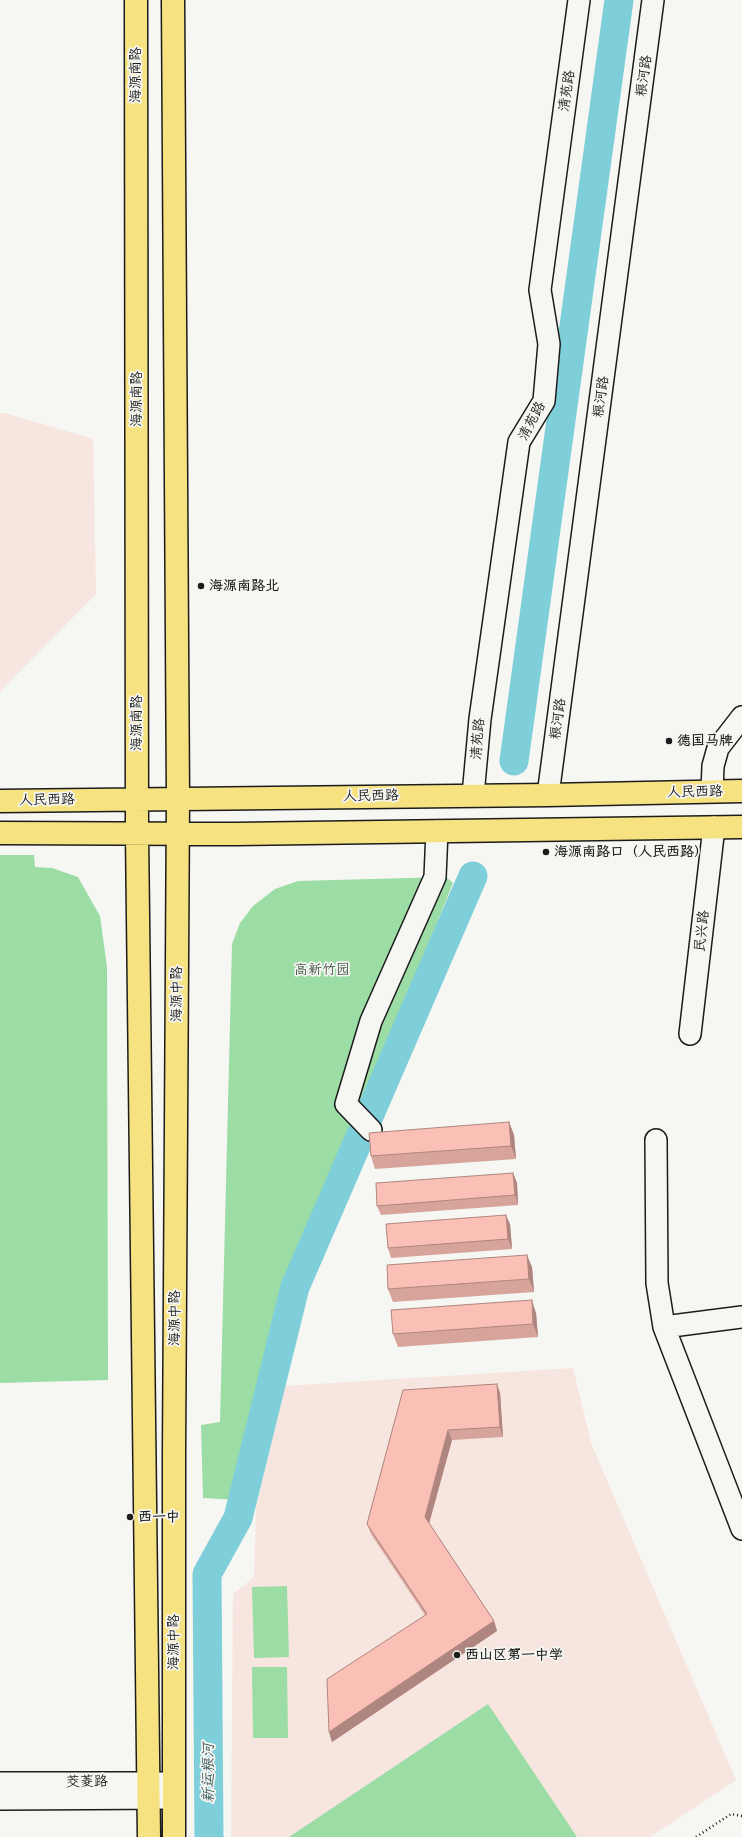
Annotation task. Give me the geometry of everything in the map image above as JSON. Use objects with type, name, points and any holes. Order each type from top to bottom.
[{"type":"main road","name":"海源南路","points":[[136,0],[137,799]]},
{"type":"main road","points":[[173,0],[178,798]]},
{"type":"main road","name":"人民西路","points":[[0,801],[548,795],[742,791]]},
{"type":"main road","name":"海源中路","points":[[174,1837],[174,1445],[178,798]]},
{"type":"main road","name":"海源中路","points":[[137,799],[149,1837]]},
{"type":"main road","points":[[0,833],[178,834],[742,827]]},
{"type":"street","name":"清苑路","points":[[473,795],[480,719],[520,442],[544,401],[549,344],[540,290],[579,0]]},
{"type":"street","name":"粮河路","points":[[548,795],[653,0]]},
{"type":"street","points":[[712,791],[713,766],[718,748],[742,717]]},
{"type":"street","name":"民兴路","points":[[690,1034],[714,827]]},
{"type":"street","points":[[371,1130],[346,1104],[371,1021],[435,877],[437,831]]},
{"type":"street","points":[[656,1140],[657,1283],[664,1327],[742,1529]]},
{"type":"street","points":[[664,1327],[742,1317]]},
{"type":"street","name":"茭菱路","points":[[0,1783],[174,1790]]},
{"type":"street","name":"茭菱路","points":[[0,1799],[149,1789]]},
{"type":"path","points":[[696,1837],[731,1814],[742,1816]]},
{"type":"shaded area","points":[[0,413],[5,413],[93,439],[96,594],[0,692]]},
{"type":"shaded area","name":"西山区第一中学","points":[[573,1368],[591,1443],[736,1780],[650,1837],[231,1837],[233,1594],[254,1577],[256,1509],[284,1386]]},
{"type":"green space","points":[[0,855],[34,855],[35,867],[52,868],[78,877],[100,916],[107,967],[108,1380],[0,1383]]},
{"type":"green space","name":"高新竹园","points":[[446,877],[453,883],[288,1295],[237,1500],[203,1498],[201,1425],[220,1422],[232,944],[240,923],[253,906],[275,889],[298,881]]},
{"type":"green space","points":[[287,1586],[289,1657],[254,1658],[252,1587]]},
{"type":"green space","points":[[252,1667],[287,1667],[288,1738],[253,1738]]},
{"type":"green space","points":[[488,1704],[577,1837],[289,1837]]},
{"type":"building","points":[[509,1122],[511,1146],[371,1156],[369,1133]]},
{"type":"building","points":[[513,1173],[515,1195],[377,1206],[376,1183]]},
{"type":"building","points":[[506,1215],[508,1239],[388,1248],[386,1224]]},
{"type":"building","points":[[527,1255],[529,1279],[388,1289],[387,1265]]},
{"type":"building","points":[[532,1300],[533,1324],[393,1334],[391,1310]]},
{"type":"building","points":[[497,1384],[500,1427],[448,1430],[425,1517],[494,1621],[329,1732],[327,1679],[427,1614],[367,1524],[403,1390]]},
{"type":"waterway","points":[[514,761],[619,0]]},
{"type":"waterway","name":"新运粮河","points":[[209,1837],[207,1574],[238,1518],[295,1287],[473,876]]},
{"type":"place","name":"海源南路北","points":[[201,586]]},
{"type":"place","name":"德国马牌","points":[[669,741]]},
{"type":"place","name":"海源南路口（人民西路）","points":[[546,852]]},
{"type":"place","name":"西一中","points":[[130,1517]]},
{"type":"place","name":"西山区第一中学","points":[[457,1655]]}]
